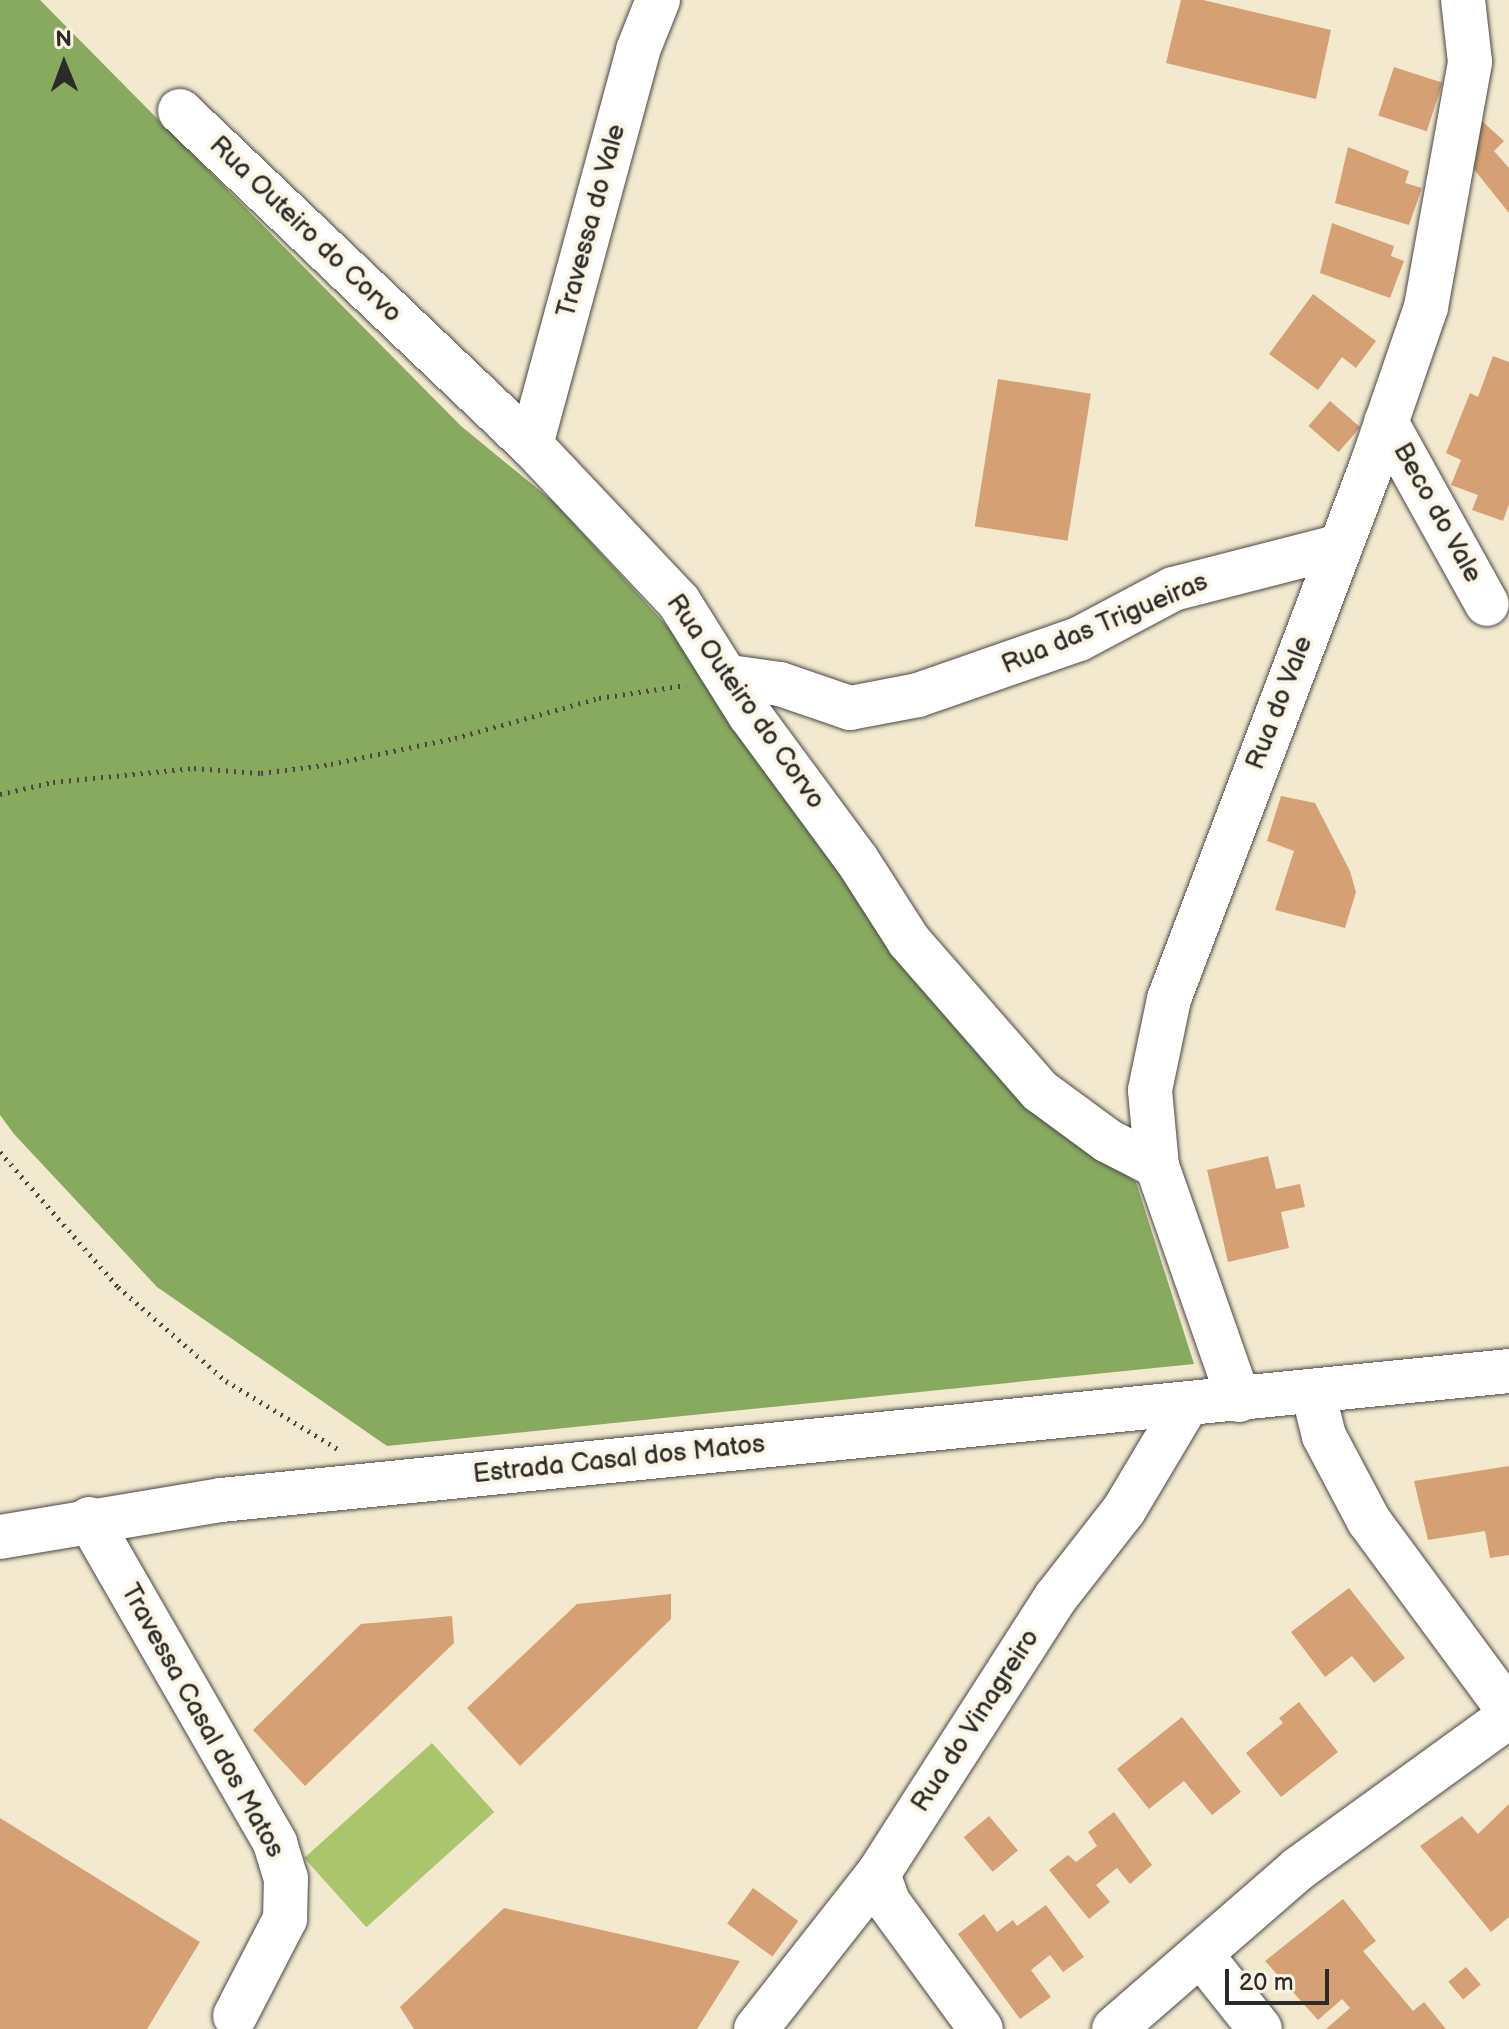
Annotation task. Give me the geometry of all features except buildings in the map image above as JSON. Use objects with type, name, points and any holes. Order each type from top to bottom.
[{"type":"street","name":"Travessa do Vale","points":[[531,445],[638,50],[658,0]]},
{"type":"street","name":"Rua do Vale","points":[[1239,1400],[1157,1166],[1150,1090],[1169,999],[1341,546],[1386,422],[1432,276],[1470,62],[1463,0]]},
{"type":"street","name":"Rua Outeiro do Corvo","points":[[180,111],[531,445],[679,602],[730,677],[750,715],[857,860],[909,941],[1040,1091],[1108,1141],[1157,1166]]},
{"type":"street","name":"Beco do Vale","points":[[1386,422],[1487,604]]},
{"type":"street","name":"Rua das Trigueiras","points":[[730,677],[780,684],[850,708],[918,695],[1079,639],[1173,589],[1341,546]]},
{"type":"street","name":"Estrada Casal dos Matos","points":[[0,1537],[89,1519],[383,1483],[1186,1406],[1509,1371]]},
{"type":"street","points":[[1114,2029],[1202,1956],[1298,1869],[1509,1714],[1369,1521],[1324,1436],[1313,1392]]},
{"type":"street","name":"Rua do Vinagreiro","points":[[756,2029],[878,1874],[1056,1597],[1124,1510],[1186,1406]]},
{"type":"street","name":"Travessa Casal dos Matos","points":[[89,1519],[275,1843],[286,1878],[285,1919],[235,2016]]},
{"type":"street","points":[[878,1874],[888,1902],[981,2029]]},
{"type":"street","points":[[1202,1956],[1260,2029]]},
{"type":"path","points":[[0,794],[53,782],[194,768],[261,773],[306,768],[455,738],[599,698],[730,677]]},
{"type":"path","points":[[0,1152],[118,1287],[226,1381],[350,1457],[383,1483]]},
{"type":"green space","points":[[0,0],[40,0],[461,426],[555,503],[698,660],[1038,1112],[1136,1182],[1194,1364],[387,1446],[157,1287],[14,1134],[0,1115]]},
{"type":"green space","points":[[432,1743],[494,1812],[366,1927],[304,1858]]}]
